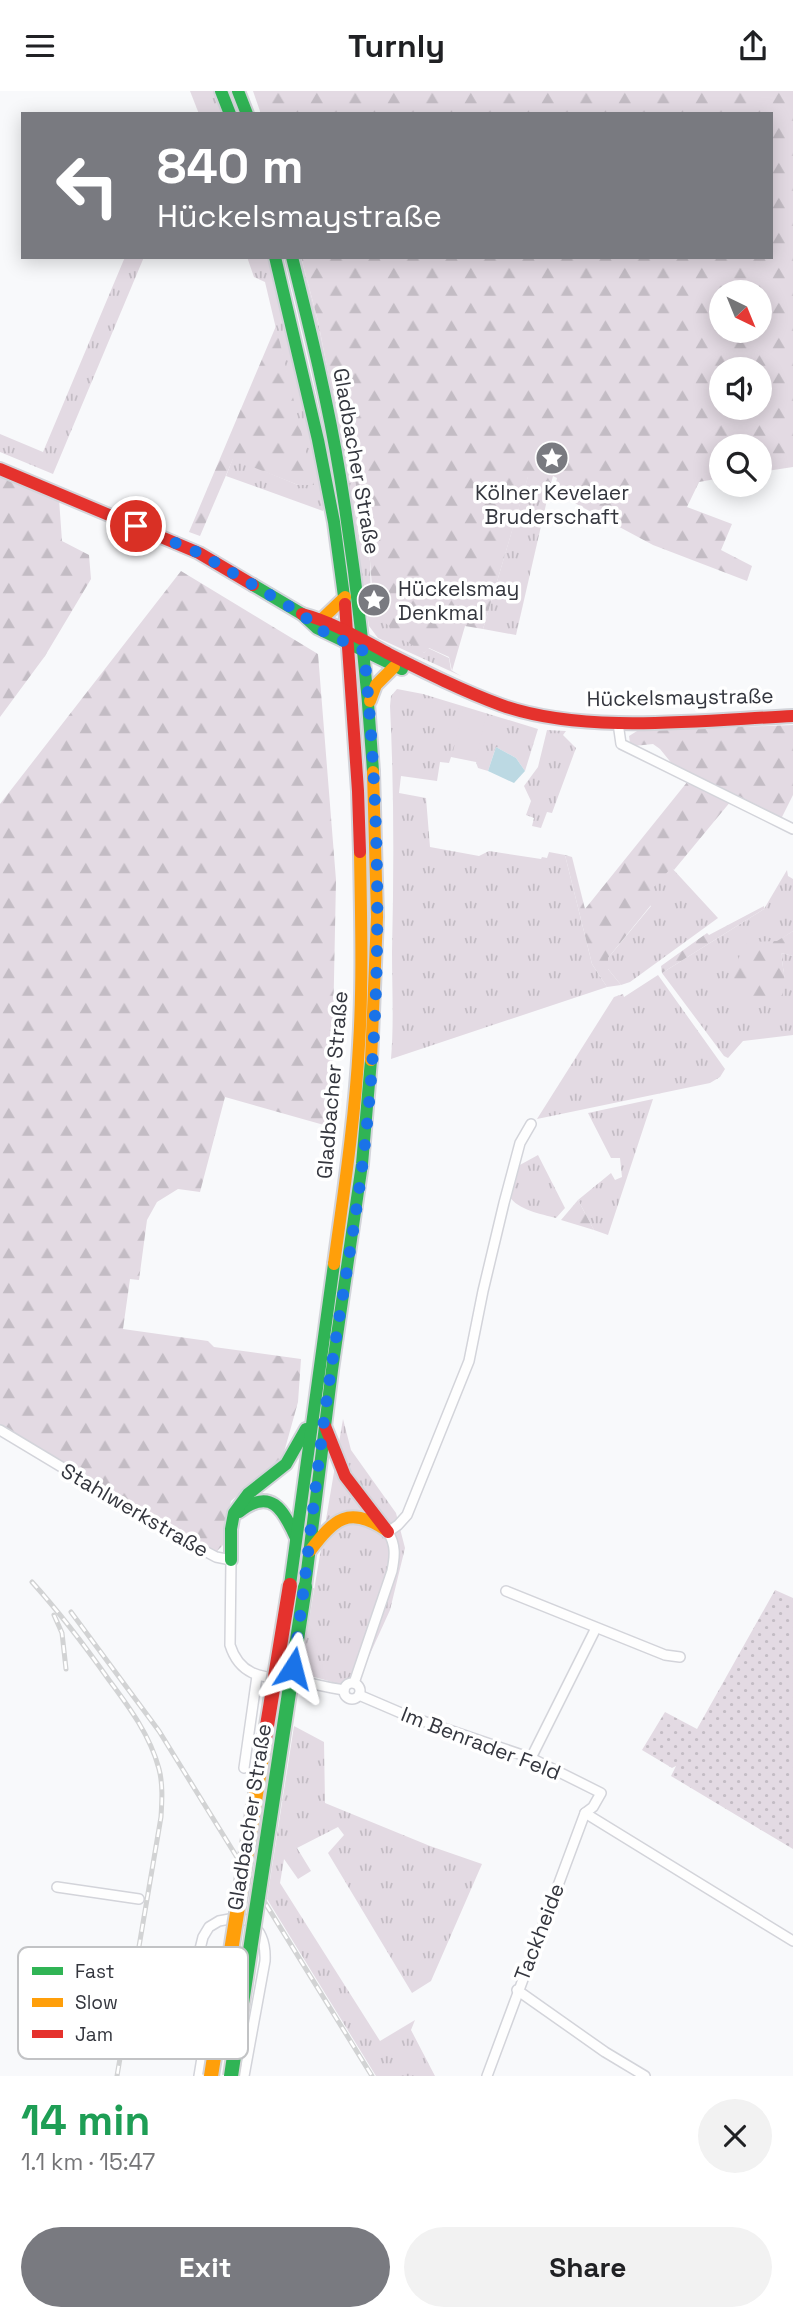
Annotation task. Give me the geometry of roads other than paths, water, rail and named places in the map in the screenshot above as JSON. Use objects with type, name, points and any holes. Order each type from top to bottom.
[{"type":"main road","points":[[221,91],[229,112]]},
{"type":"main road","points":[[238,91],[246,112]]},
{"type":"main road","name":"Gladbacher Straße","points":[[248,1964],[309,1552],[317,1420],[351,1139],[359,1045],[362,942],[361,876],[345,597],[318,440],[276,259]]},
{"type":"main road","name":"Gladbacher Straße","points":[[231,1947],[296,1538],[357,1206],[372,1046],[376,876],[374,791],[357,584],[329,413],[293,259]]},
{"type":"main road","name":"Hückelsmaystraße","points":[[0,469],[199,553],[302,614],[317,628],[347,637]]},
{"type":"main road","points":[[322,619],[345,597]]},
{"type":"main road","name":"Hückelsmaystraße","points":[[302,614],[322,619],[394,667],[436,681],[448,682]]},
{"type":"main road","name":"Hückelsmaystraße","points":[[363,646],[519,710],[557,718],[618,723],[793,716]]},
{"type":"main road","points":[[369,705],[376,685],[394,667]]},
{"type":"main road","points":[[231,1560],[234,1513],[248,1494],[286,1464],[317,1420],[350,1483],[381,1517],[388,1532]]},
{"type":"main road","points":[[232,1521],[250,1503],[263,1500],[271,1502],[282,1509],[296,1538]]},
{"type":"main road","points":[[309,1552],[330,1525],[342,1517],[357,1516],[373,1520],[388,1532]]},
{"type":"street","points":[[618,723],[621,744],[793,829]]},
{"type":"street","points":[[354,1683],[392,1570],[394,1541],[388,1532],[407,1515],[469,1361],[483,1291],[516,1158],[520,1143],[531,1124]]},
{"type":"street","name":"Stahlwerkstraße","points":[[0,1430],[173,1534],[216,1557],[231,1560],[230,1645],[234,1658],[243,1668],[257,1676]]},
{"type":"street","points":[[506,1591],[665,1655],[680,1657]]},
{"type":"street","points":[[531,1758],[596,1628]]},
{"type":"street","points":[[244,1768],[257,1676],[344,1690]]},
{"type":"street","points":[[344,1690],[346,1686],[354,1683]]},
{"type":"street","points":[[344,1690],[347,1698],[359,1695],[360,1690],[354,1683]]},
{"type":"street","name":"Im Benrader Feld","points":[[359,1695],[408,1716],[531,1758],[601,1793]]},
{"type":"street","name":"Tackheide","points":[[487,2076],[585,1813],[593,1807],[601,1793]]},
{"type":"street","points":[[585,1813],[793,1941]]},
{"type":"street","points":[[57,1887],[139,1899]]},
{"type":"street","name":"Gladbacher Straße","points":[[200,1947],[209,1927],[226,1918],[240,1917],[256,1927],[266,1947],[248,2054]]},
{"type":"street","points":[[517,1990],[645,2076]]},
{"type":"water","points":[[496,747],[516,758],[525,771],[514,783],[488,771]]},
{"type":"railway","points":[[32,1582],[72,1630],[131,1711],[155,1757],[162,1793],[161,1817],[139,1947]]},
{"type":"railway","points":[[71,1612],[159,1731],[372,2076]]},
{"type":"railway","points":[[54,1615],[62,1633],[66,1669]]},
{"type":"railway","points":[[117,2076],[120,2059]]},
{"type":"place","name":"Kölner Kevelaer Bruderschaft","points":[[552,458]]},
{"type":"place","name":"Hückelsmay Denkmal","points":[[374,600]]}]
